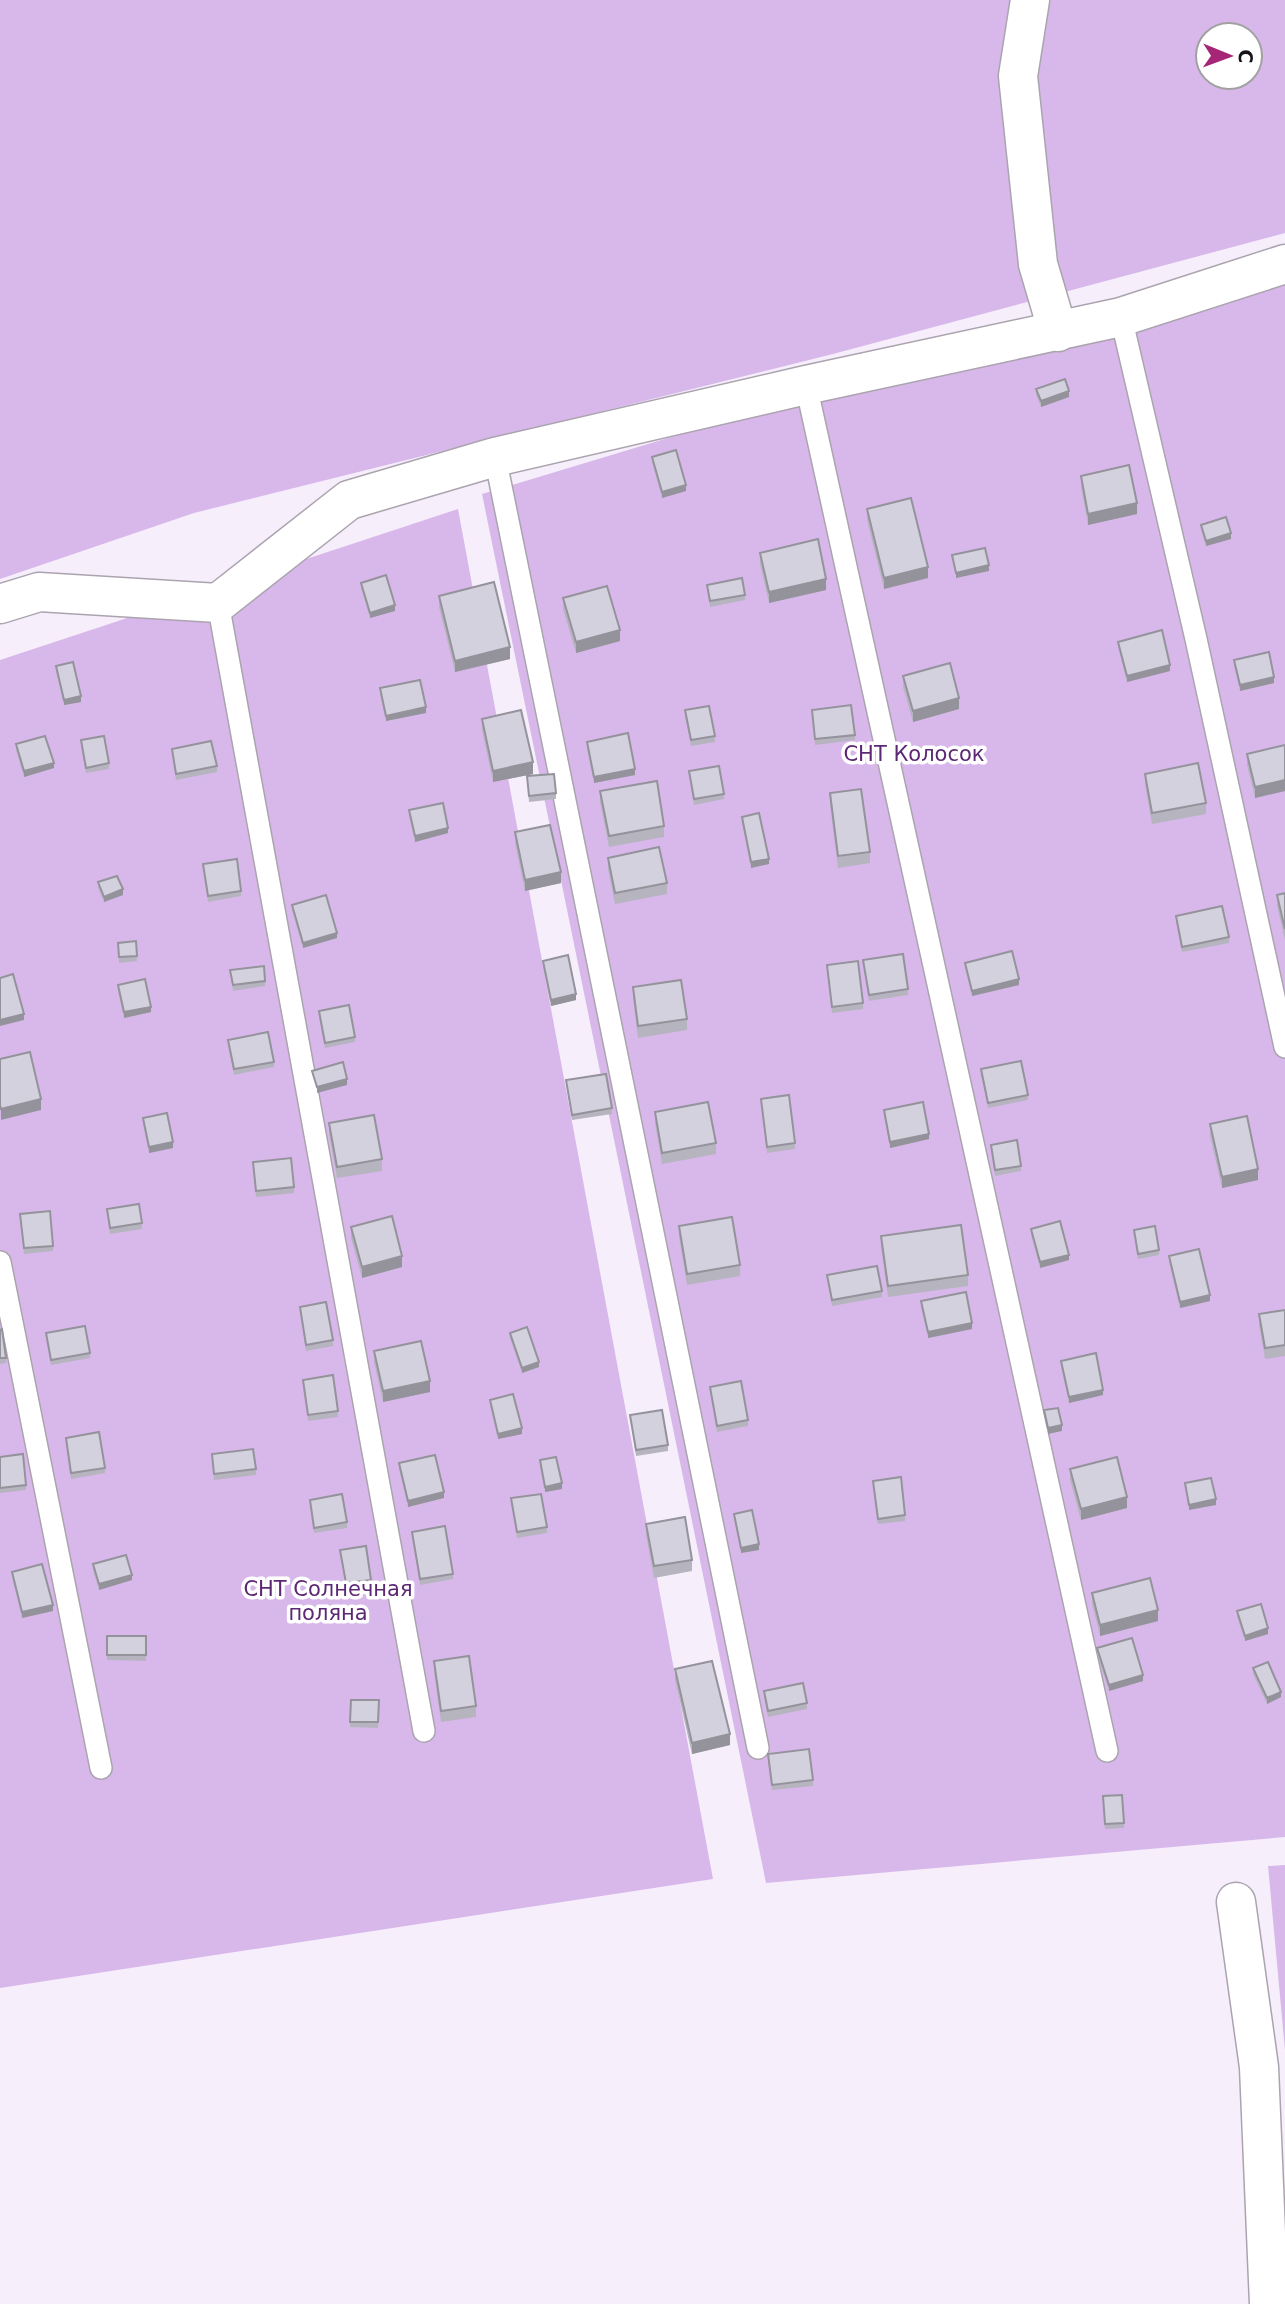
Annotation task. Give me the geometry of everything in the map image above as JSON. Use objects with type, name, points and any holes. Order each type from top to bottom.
[{"type":"street","points":[[1030,0],[1018,76],[1038,264],[1058,332]]},
{"type":"street","points":[[0,604],[39,592],[218,603],[349,500],[495,457],[806,385],[1121,317],[1285,264]]},
{"type":"street","points":[[1236,1902],[1259,2067],[1269,2304]]},
{"type":"lane","points":[[1121,317],[1199,652],[1285,1047]]},
{"type":"lane","points":[[806,385],[1107,1751]]},
{"type":"lane","points":[[495,457],[758,1748]]},
{"type":"lane","points":[[218,603],[424,1731]]},
{"type":"lane","points":[[0,1262],[101,1768]]},
{"type":"green space","points":[[0,0],[1285,0],[1285,233],[833,354],[194,513],[0,579]]},
{"type":"green space","name":"СНТ Колосок","points":[[1285,252],[1285,1837],[766,1883],[482,494]]},
{"type":"green space","name":"СНТ Солнечная поляна","points":[[458,509],[713,1879],[0,1988],[0,660]]},
{"type":"green space","points":[[1285,1865],[1285,2050],[1268,1866]]},
{"type":"building","points":[[1065,379],[1069,391],[1041,401],[1036,389]]},
{"type":"building","points":[[676,450],[686,485],[662,492],[652,457]]},
{"type":"building","points":[[1129,465],[1137,503],[1088,514],[1081,476]]},
{"type":"building","points":[[911,498],[928,567],[884,578],[867,509]]},
{"type":"building","points":[[1226,517],[1231,533],[1206,541],[1201,525]]},
{"type":"building","points":[[818,539],[826,579],[769,592],[760,553]]},
{"type":"building","points":[[985,548],[989,565],[956,573],[952,555]]},
{"type":"building","points":[[386,575],[395,605],[370,613],[361,583]]},
{"type":"building","points":[[742,578],[745,595],[710,601],[707,585]]},
{"type":"building","points":[[494,582],[510,647],[455,661],[439,596]]},
{"type":"building","points":[[607,586],[620,630],[576,642],[563,598]]},
{"type":"building","points":[[1162,630],[1170,665],[1127,676],[1118,642]]},
{"type":"building","points":[[1269,652],[1274,677],[1240,685],[1234,660]]},
{"type":"building","points":[[73,662],[81,696],[64,700],[56,666]]},
{"type":"building","points":[[950,663],[959,698],[913,711],[903,676]]},
{"type":"building","points":[[420,680],[426,707],[386,716],[380,688]]},
{"type":"building","points":[[851,705],[855,735],[815,739],[812,710]]},
{"type":"building","points":[[709,706],[715,736],[691,740],[685,710]]},
{"type":"building","points":[[521,710],[533,762],[493,771],[482,719]]},
{"type":"building","points":[[628,733],[635,769],[594,777],[587,742]]},
{"type":"building","points":[[45,736],[54,763],[24,771],[16,744]]},
{"type":"building","points":[[104,736],[109,763],[86,768],[81,740]]},
{"type":"building","points":[[211,741],[217,766],[176,774],[172,749]]},
{"type":"building","points":[[1285,745],[1285,780],[1255,787],[1247,754]]},
{"type":"building","points":[[1198,763],[1206,803],[1152,813],[1145,774]]},
{"type":"building","points":[[719,766],[724,794],[694,799],[689,771]]},
{"type":"building","points":[[554,774],[556,793],[529,796],[527,776]]},
{"type":"building","points":[[657,781],[664,826],[609,836],[600,791]]},
{"type":"building","points":[[861,789],[870,852],[838,856],[830,793]]},
{"type":"building","points":[[443,803],[448,828],[415,836],[409,810]]},
{"type":"building","points":[[759,813],[769,859],[751,862],[742,817]]},
{"type":"building","points":[[550,825],[561,872],[525,880],[515,832]]},
{"type":"building","points":[[659,847],[667,883],[615,893],[608,858]]},
{"type":"building","points":[[237,859],[241,891],[208,896],[203,864]]},
{"type":"building","points":[[117,876],[123,889],[104,897],[98,882]]},
{"type":"building","points":[[1285,893],[1285,929],[1277,895]]},
{"type":"building","points":[[326,895],[337,933],[303,943],[292,905]]},
{"type":"building","points":[[1222,906],[1229,937],[1182,947],[1176,916]]},
{"type":"building","points":[[136,941],[137,956],[119,957],[118,943]]},
{"type":"building","points":[[1012,951],[1019,979],[972,991],[965,963]]},
{"type":"building","points":[[903,954],[908,989],[869,995],[863,960]]},
{"type":"building","points":[[568,955],[576,994],[551,1000],[543,961]]},
{"type":"building","points":[[858,961],[863,1003],[832,1007],[827,965]]},
{"type":"building","points":[[264,966],[265,981],[233,985],[230,970]]},
{"type":"building","points":[[13,974],[24,1014],[0,1020],[0,978]]},
{"type":"building","points":[[145,979],[151,1007],[124,1012],[118,985]]},
{"type":"building","points":[[681,980],[687,1019],[638,1026],[633,987]]},
{"type":"building","points":[[349,1005],[355,1037],[325,1043],[319,1011]]},
{"type":"building","points":[[268,1032],[274,1062],[234,1069],[228,1040]]},
{"type":"building","points":[[30,1052],[41,1099],[1,1109],[0,1059]]},
{"type":"building","points":[[1021,1061],[1028,1095],[988,1103],[981,1069]]},
{"type":"building","points":[[343,1062],[347,1079],[317,1087],[312,1071]]},
{"type":"building","points":[[606,1074],[612,1108],[572,1115],[566,1080]]},
{"type":"building","points":[[789,1095],[795,1143],[767,1147],[761,1099]]},
{"type":"building","points":[[708,1102],[716,1143],[662,1153],[655,1112]]},
{"type":"building","points":[[923,1102],[929,1134],[890,1142],[884,1110]]},
{"type":"building","points":[[167,1113],[173,1142],[149,1147],[143,1118]]},
{"type":"building","points":[[374,1115],[382,1159],[337,1167],[329,1123]]},
{"type":"building","points":[[1247,1116],[1258,1169],[1222,1177],[1210,1124]]},
{"type":"building","points":[[1017,1140],[1021,1166],[995,1170],[991,1145]]},
{"type":"building","points":[[291,1158],[294,1187],[256,1191],[253,1162]]},
{"type":"building","points":[[139,1204],[142,1223],[110,1228],[107,1209]]},
{"type":"building","points":[[50,1211],[53,1246],[24,1248],[20,1214]]},
{"type":"building","points":[[392,1216],[402,1256],[362,1267],[351,1227]]},
{"type":"building","points":[[732,1217],[740,1265],[687,1274],[679,1226]]},
{"type":"building","points":[[1060,1221],[1069,1255],[1040,1262],[1031,1229]]},
{"type":"building","points":[[961,1225],[968,1275],[888,1286],[881,1236]]},
{"type":"building","points":[[1155,1226],[1159,1250],[1138,1254],[1134,1230]]},
{"type":"building","points":[[1199,1249],[1210,1295],[1180,1302],[1169,1256]]},
{"type":"building","points":[[877,1266],[882,1291],[832,1300],[827,1275]]},
{"type":"building","points":[[966,1292],[972,1323],[928,1332],[921,1301]]},
{"type":"building","points":[[326,1302],[333,1340],[306,1345],[300,1307]]},
{"type":"building","points":[[1285,1310],[1285,1345],[1265,1348],[1259,1314]]},
{"type":"building","points":[[85,1326],[90,1353],[51,1360],[46,1333]]},
{"type":"building","points":[[527,1327],[539,1362],[522,1368],[510,1333]]},
{"type":"building","points":[[2,1329],[6,1358],[0,1358]]},
{"type":"building","points":[[421,1341],[430,1381],[383,1391],[374,1351]]},
{"type":"building","points":[[1096,1353],[1103,1390],[1069,1397],[1061,1361]]},
{"type":"building","points":[[333,1375],[338,1411],[308,1415],[303,1380]]},
{"type":"building","points":[[741,1381],[748,1420],[717,1426],[710,1387]]},
{"type":"building","points":[[513,1394],[522,1428],[498,1434],[490,1400]]},
{"type":"building","points":[[1058,1408],[1062,1425],[1048,1428],[1044,1410]]},
{"type":"building","points":[[662,1410],[668,1445],[636,1450],[630,1415]]},
{"type":"building","points":[[99,1432],[105,1468],[71,1473],[66,1438]]},
{"type":"building","points":[[253,1449],[256,1469],[214,1474],[212,1454]]},
{"type":"building","points":[[23,1454],[26,1485],[0,1488],[0,1457]]},
{"type":"building","points":[[435,1455],[444,1492],[408,1501],[399,1463]]},
{"type":"building","points":[[556,1457],[562,1483],[545,1487],[540,1460]]},
{"type":"building","points":[[1117,1457],[1127,1497],[1081,1509],[1070,1469]]},
{"type":"building","points":[[901,1477],[905,1515],[878,1519],[873,1481]]},
{"type":"building","points":[[1211,1478],[1216,1499],[1189,1505],[1185,1483]]},
{"type":"building","points":[[342,1494],[347,1522],[314,1528],[310,1500]]},
{"type":"building","points":[[541,1494],[547,1527],[517,1532],[511,1498]]},
{"type":"building","points":[[752,1510],[759,1544],[741,1548],[734,1514]]},
{"type":"building","points":[[685,1517],[692,1560],[654,1566],[646,1524]]},
{"type":"building","points":[[445,1526],[453,1574],[420,1579],[412,1532]]},
{"type":"building","points":[[366,1546],[371,1580],[346,1583],[340,1550]]},
{"type":"building","points":[[126,1555],[132,1575],[99,1584],[93,1564]]},
{"type":"building","points":[[42,1564],[53,1605],[22,1612],[12,1572]]},
{"type":"building","points":[[1150,1578],[1158,1610],[1100,1625],[1092,1593]]},
{"type":"building","points":[[1261,1604],[1268,1628],[1245,1636],[1237,1611]]},
{"type":"building","points":[[107,1636],[146,1636],[146,1655],[107,1655]]},
{"type":"building","points":[[1132,1638],[1143,1675],[1109,1685],[1097,1648]]},
{"type":"building","points":[[469,1656],[476,1706],[441,1711],[434,1661]]},
{"type":"building","points":[[712,1661],[730,1734],[692,1743],[675,1669]]},
{"type":"building","points":[[1268,1662],[1281,1692],[1267,1698],[1253,1668]]},
{"type":"building","points":[[803,1683],[807,1703],[768,1711],[764,1691]]},
{"type":"building","points":[[351,1700],[379,1700],[378,1722],[350,1722]]},
{"type":"building","points":[[809,1749],[813,1780],[772,1785],[768,1754]]},
{"type":"building","points":[[1122,1795],[1124,1823],[1105,1824],[1103,1796]]}]
